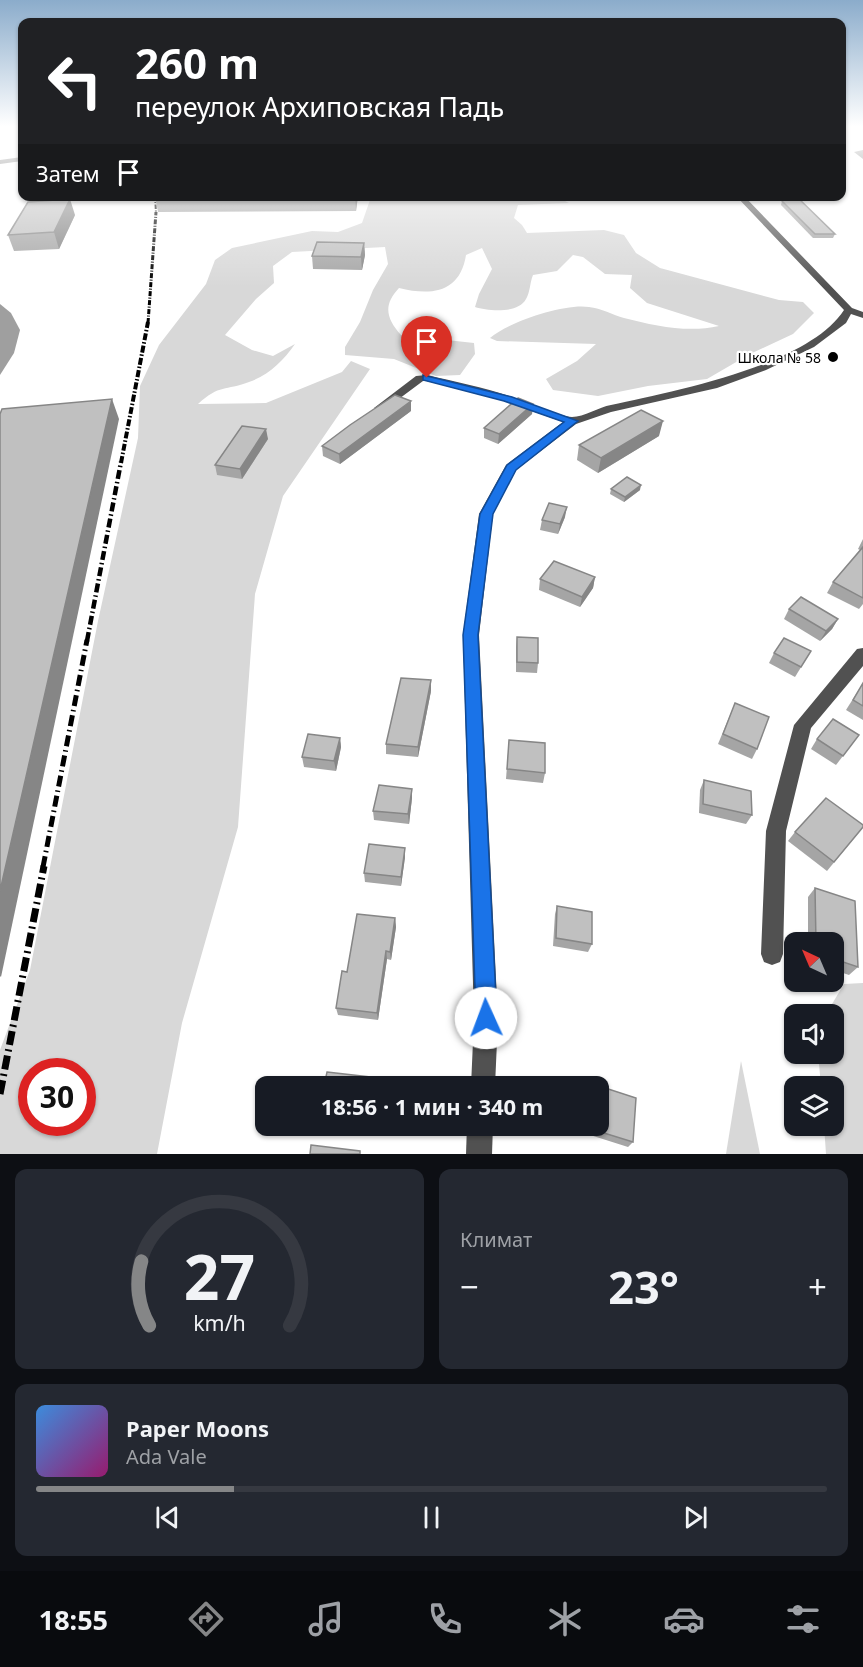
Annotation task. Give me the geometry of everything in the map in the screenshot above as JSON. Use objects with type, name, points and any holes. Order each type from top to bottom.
[{"type":"street","points":[[483,1076],[486,1018],[471,635],[486,514],[511,468],[572,421],[608,408],[713,386],[762,368],[810,345],[856,313],[744,201]]},
{"type":"street","points":[[366,417],[420,378],[427,378],[508,399],[572,421]]},
{"type":"street","points":[[772,954],[776,831],[803,725],[863,654]]},
{"type":"street","points":[[479,1154],[480,1136]]},
{"type":"shaded area","points":[[370,201],[565,201],[569,203],[518,205],[514,218],[527,233],[604,230],[624,235],[636,253],[660,268],[779,300],[803,302],[814,313],[793,334],[750,354],[707,379],[648,386],[598,396],[553,390],[546,379],[577,361],[596,344],[497,341],[490,338],[510,326],[537,315],[579,307],[602,310],[624,318],[672,328],[695,329],[719,326],[647,303],[630,288],[632,275],[605,274],[583,257],[573,255],[557,271],[533,275],[527,297],[522,304],[502,310],[475,307],[492,269],[482,248],[466,255],[463,268],[451,284],[442,289],[422,292],[399,288],[390,300],[388,312],[392,323],[401,335],[474,343],[475,354],[460,375],[436,376],[394,359],[345,355],[345,347],[360,322],[373,290],[388,264],[385,247],[292,252],[273,266],[274,283],[256,299],[225,335],[252,350],[273,356],[295,344],[280,362],[263,376],[212,393],[198,404],[266,403],[342,372],[351,361],[370,369],[283,496],[255,594],[238,827],[182,1023],[157,1154],[0,1154],[0,1050],[30,970],[98,621],[138,438],[140,386],[159,345],[206,284],[215,260],[232,248],[312,231],[338,232],[362,223]]},
{"type":"shaded area","points":[[0,304],[11,313],[20,330],[14,353],[0,375]]},
{"type":"shaded area","points":[[863,983],[863,1154],[826,1154],[825,1136],[844,1136],[844,1076],[820,1076],[819,1064],[844,1064],[844,1004],[832,1004],[839,992],[844,992],[844,984]]},
{"type":"shaded area","points":[[741,1061],[760,1154],[726,1154]]},
{"type":"building","points":[[69,201],[54,232],[8,235],[28,202]]},
{"type":"building","points":[[782,201],[801,201],[835,234],[815,234]]},
{"type":"building","points":[[317,242],[364,243],[361,257],[312,256]]},
{"type":"building","points":[[395,395],[411,401],[339,454],[322,446],[350,425]]},
{"type":"building","points":[[518,398],[533,404],[499,434],[484,428]]},
{"type":"building","points":[[112,399],[0,891],[0,414],[2,409]]},
{"type":"building","points":[[641,410],[663,421],[601,458],[579,445]]},
{"type":"building","points":[[242,426],[266,429],[240,469],[215,465]]},
{"type":"building","points":[[627,477],[641,485],[625,497],[611,489]]},
{"type":"building","points":[[549,503],[567,507],[560,524],[542,520]]},
{"type":"building","points":[[863,547],[863,598],[833,582]]},
{"type":"building","points":[[554,561],[595,577],[582,597],[540,579]]},
{"type":"building","points":[[801,597],[838,619],[826,631],[789,609]]},
{"type":"building","points":[[517,637],[538,638],[538,663],[517,662]]},
{"type":"building","points":[[784,638],[811,651],[801,667],[774,653]]},
{"type":"building","points":[[401,678],[431,680],[418,747],[386,744]]},
{"type":"building","points":[[863,683],[863,706],[853,700]]},
{"type":"building","points":[[735,703],[769,717],[757,749],[723,734]]},
{"type":"building","points":[[833,719],[859,735],[843,756],[817,739]]},
{"type":"building","points":[[308,734],[340,738],[334,761],[302,757]]},
{"type":"building","points":[[509,740],[545,743],[545,773],[507,769]]},
{"type":"building","points":[[704,780],[751,791],[752,815],[703,804]]},
{"type":"building","points":[[379,785],[412,789],[408,814],[373,811]]},
{"type":"building","points":[[826,798],[863,825],[834,862],[795,832]]},
{"type":"building","points":[[369,844],[405,848],[401,877],[364,873]]},
{"type":"building","points":[[815,888],[855,901],[858,967],[844,962],[844,932],[816,932]]},
{"type":"building","points":[[557,906],[592,912],[592,944],[556,938]]},
{"type":"building","points":[[357,914],[395,918],[390,952],[386,951],[377,1013],[336,1008],[342,971],[347,972]]},
{"type":"building","points":[[327,1072],[361,1076],[326,1076]]},
{"type":"building","points":[[609,1089],[636,1098],[633,1142],[609,1135]]},
{"type":"building","points":[[311,1145],[360,1151],[360,1154],[310,1154]]},
{"type":"railway","points":[[155,201],[156,212]]},
{"type":"railway","points":[[148,323],[156,212]]},
{"type":"railway","points":[[121,463],[148,322]]},
{"type":"railway","points":[[87,641],[121,462]]},
{"type":"railway","points":[[43,867],[87,640]]},
{"type":"railway","points":[[0,1094],[44,866]]},
{"type":"place","name":"Школа № 58","points":[[833,357]]},
{"type":"route","points":[[427,378],[508,399],[572,421],[511,468],[486,514],[471,635],[486,1018]]}]
